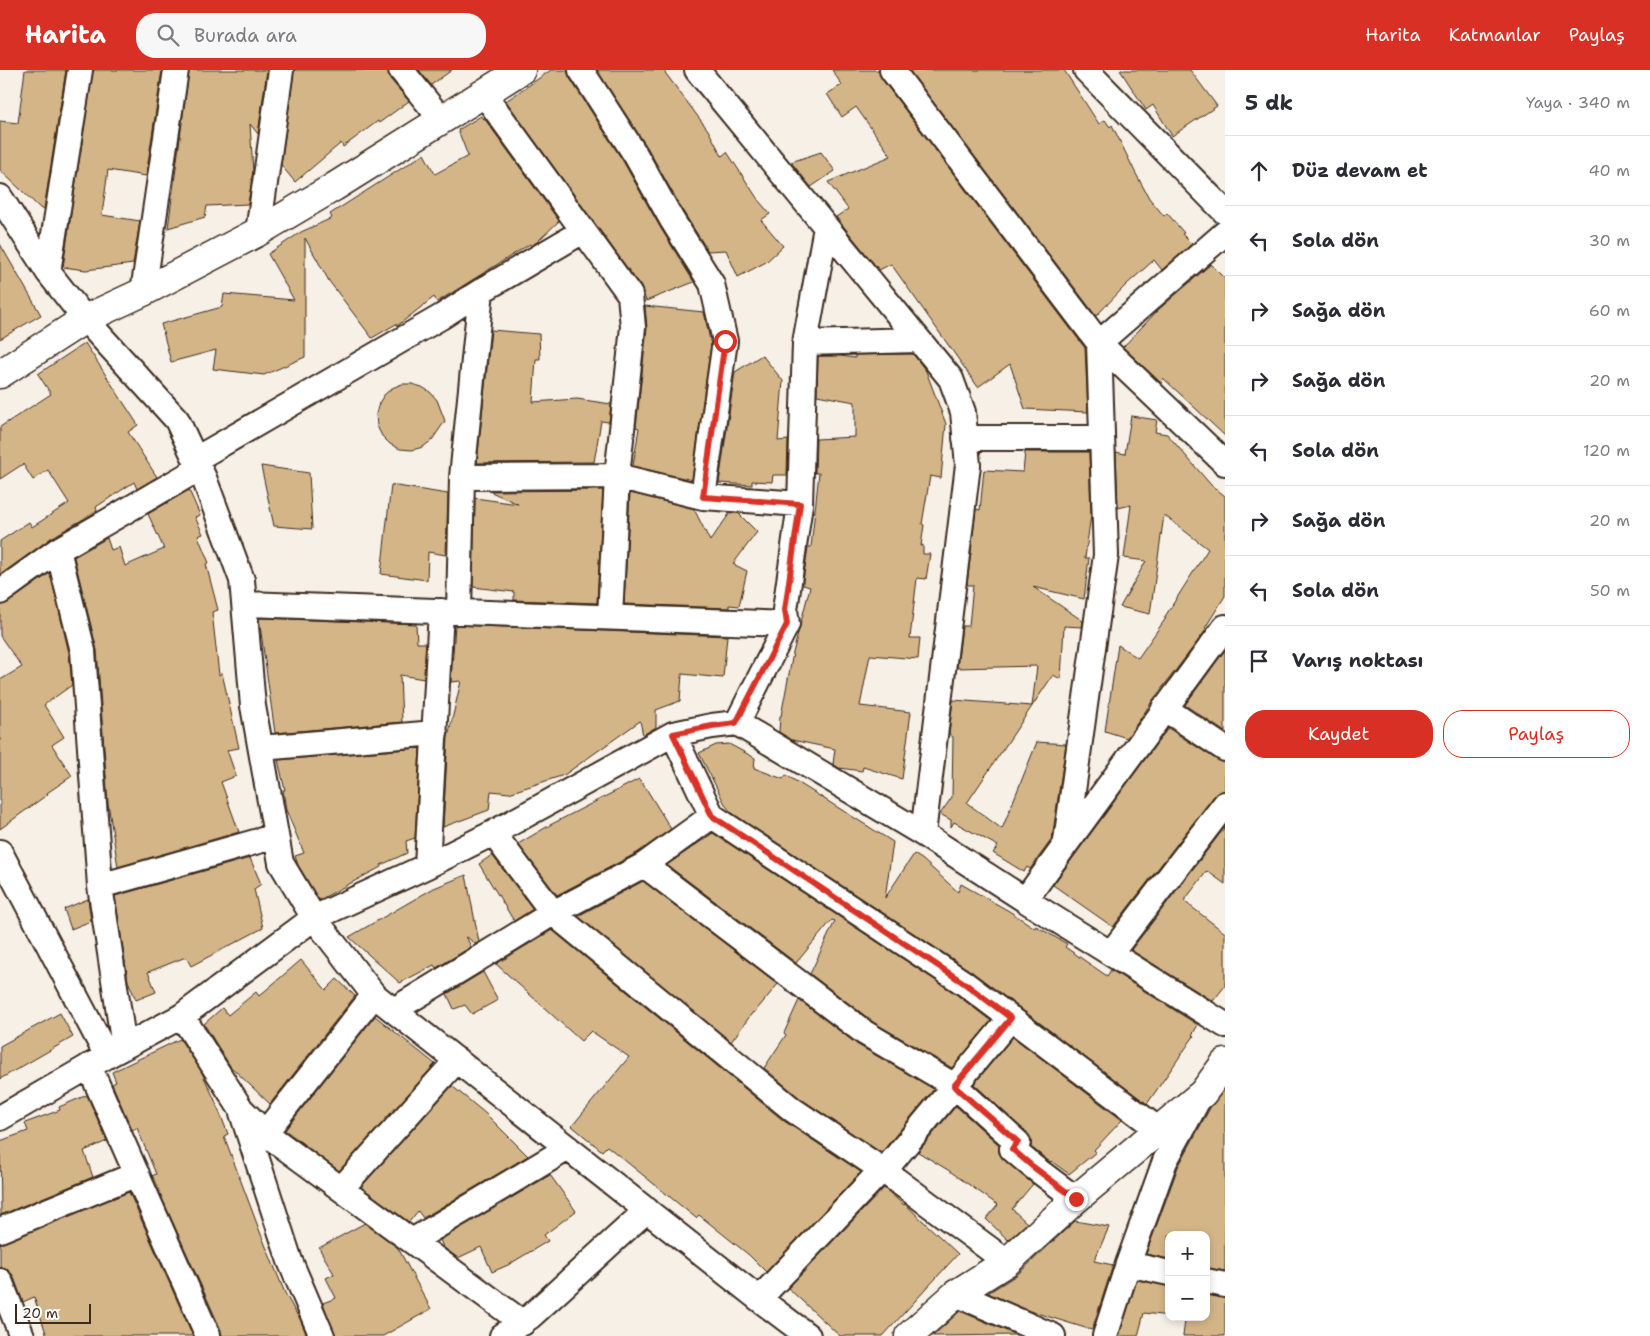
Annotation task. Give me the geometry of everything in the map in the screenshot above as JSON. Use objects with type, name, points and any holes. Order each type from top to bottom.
[{"type":"street","points":[[48,272],[80,70]]},
{"type":"street","points":[[143,292],[176,70]]},
{"type":"street","points":[[258,232],[281,70]]},
{"type":"street","points":[[401,70],[441,119]]},
{"type":"street","points":[[0,374],[85,318],[143,292],[258,232],[334,187],[521,70]]},
{"type":"street","points":[[581,70],[636,154],[672,220],[712,284],[725,341],[703,497]]},
{"type":"street","points":[[697,70],[951,379],[962,412],[968,466],[923,834]]},
{"type":"street","points":[[892,70],[1099,343],[1225,463]]},
{"type":"street","points":[[1086,70],[1225,212]]},
{"type":"street","points":[[484,94],[630,295],[633,327],[617,476],[610,617]]},
{"type":"street","points":[[0,197],[48,272],[85,318],[177,420],[198,463],[242,580],[253,706],[281,863],[314,918],[374,996],[808,1336]]},
{"type":"street","points":[[736,723],[787,624],[785,610],[800,504],[805,343],[826,228]]},
{"type":"street","points":[[0,592],[58,550],[198,463],[583,231]]},
{"type":"street","points":[[1099,343],[1225,233]]},
{"type":"street","points":[[427,866],[435,733],[450,611],[481,291]]},
{"type":"street","points":[[805,343],[918,340]]},
{"type":"street","points":[[1066,843],[1106,556],[1099,343]]},
{"type":"street","points":[[965,438],[1102,438]]},
{"type":"street","points":[[462,477],[617,476],[703,497],[800,504]]},
{"type":"street","points":[[58,550],[83,651],[100,886],[107,1056],[137,1174],[208,1336]]},
{"type":"street","points":[[244,604],[787,624]]},
{"type":"street","points":[[1025,900],[1225,627]]},
{"type":"street","points":[[1164,708],[1225,749]]},
{"type":"street","points":[[0,1118],[107,1056],[182,1016],[314,918],[493,833],[673,734],[736,723],[923,834],[1225,1025]]},
{"type":"street","points":[[261,748],[435,733]]},
{"type":"street","points":[[673,734],[712,816],[964,983],[1159,1130]]},
{"type":"street","points":[[1111,953],[1225,804]]},
{"type":"street","points":[[394,1010],[552,913],[644,865],[712,816]]},
{"type":"street","points":[[493,833],[552,913],[793,1110],[884,1171],[1007,1262]]},
{"type":"street","points":[[100,886],[276,836]]},
{"type":"street","points":[[0,852],[107,1056]]},
{"type":"street","points":[[644,865],[864,1034],[954,1086],[1018,1142],[1012,1149],[1076,1199]]},
{"type":"street","points":[[265,1133],[374,996]]},
{"type":"street","points":[[182,1016],[241,1109],[265,1133],[523,1323]]},
{"type":"street","points":[[759,1299],[874,1178],[884,1171],[1011,1018]]},
{"type":"street","points":[[341,1189],[458,1060]]},
{"type":"street","points":[[1105,1336],[1164,1161],[1203,1093],[1225,1063]]},
{"type":"street","points":[[909,1336],[956,1294],[1007,1262],[1076,1199],[1203,1093]]},
{"type":"street","points":[[241,1109],[290,1261],[322,1336]]},
{"type":"street","points":[[412,1241],[568,1148]]},
{"type":"street","points":[[0,1230],[137,1174]]},
{"type":"street","points":[[502,1336],[523,1323],[647,1210]]},
{"type":"street","points":[[1128,1264],[1165,1272]]},
{"type":"street","points":[[0,1281],[22,1336]]},
{"type":"street","points":[[1210,1282],[1225,1285]]},
{"type":"street","points":[[956,1294],[1053,1336]]},
{"type":"building","points":[[25,70],[66,70],[44,209],[41,209],[0,170],[0,121],[18,123]]},
{"type":"building","points":[[93,70],[162,70],[146,176],[108,170],[102,215],[140,221],[133,264],[86,270],[63,267]]},
{"type":"building","points":[[189,70],[267,70],[258,134],[250,124],[253,171],[248,204],[207,206],[205,217],[168,228]]},
{"type":"building","points":[[294,70],[388,70],[390,79],[409,101],[343,147],[341,143],[295,182],[281,165]]},
{"type":"building","points":[[419,70],[452,70],[431,85]]},
{"type":"building","points":[[551,70],[567,70],[569,77],[623,161],[694,282],[646,301],[641,287],[506,101]]},
{"type":"building","points":[[597,70],[663,70],[708,130],[722,156],[727,152],[759,201],[770,214],[761,220],[783,246],[766,262],[738,277],[726,250],[708,251],[647,147]]},
{"type":"building","points":[[832,70],[879,70],[881,78],[1085,348],[1088,412],[1025,409],[1010,364],[978,387],[891,264],[879,270],[836,217],[848,209],[828,182],[891,156],[856,107],[842,117],[827,94],[842,85]]},
{"type":"building","points":[[909,70],[1064,70],[1099,124],[1105,120],[1110,127],[1112,125],[1149,198],[1164,216],[1167,213],[1184,233],[1182,234],[1192,244],[1162,270],[1154,260],[1096,316]]},
{"type":"building","points":[[1120,70],[1190,70],[1217,106],[1172,136],[1153,105],[1146,110]]},
{"type":"building","points":[[481,116],[559,221],[537,242],[531,246],[530,244],[437,302],[434,297],[397,326],[396,324],[372,338],[329,281],[305,238],[305,357],[264,375],[213,369],[216,350],[171,362],[161,324],[222,307],[224,294],[294,300],[268,254],[301,232],[332,218],[330,214],[424,154],[435,174],[468,156],[458,130]]},
{"type":"building","points":[[821,152],[835,171],[811,187],[791,162]]},
{"type":"building","points":[[0,244],[41,315],[0,339]]},
{"type":"building","points":[[1211,264],[1225,278],[1225,436],[1163,378],[1162,384],[1123,347],[1158,310]]},
{"type":"building","points":[[645,306],[704,312],[711,345],[692,480],[633,466],[639,428],[636,427],[647,328]]},
{"type":"building","points":[[491,330],[539,334],[540,359],[536,359],[533,402],[577,399],[611,404],[609,422],[601,421],[594,462],[477,463]]},
{"type":"building","points":[[85,343],[138,425],[128,432],[157,477],[137,489],[134,482],[96,507],[97,511],[51,538],[0,575],[0,541],[29,522],[32,527],[69,503],[48,470],[33,480],[23,464],[0,479],[0,427],[51,394],[38,374]]},
{"type":"building","points":[[913,354],[926,371],[946,424],[941,478],[930,476],[922,524],[924,525],[921,546],[923,545],[923,554],[930,554],[926,579],[917,578],[910,638],[920,638],[918,659],[870,655],[860,706],[911,712],[902,779],[863,767],[862,771],[839,768],[833,764],[835,749],[792,740],[779,732],[780,716],[793,653],[810,587],[803,585],[803,581],[808,547],[811,547],[819,473],[815,473],[816,439],[855,437],[855,402],[817,395],[818,356],[855,358],[855,355]]},
{"type":"building","points":[[762,355],[783,381],[778,441],[788,440],[787,475],[773,475],[772,482],[752,481],[752,485],[719,483],[735,372]]},
{"type":"building","points":[[402,384],[412,384],[430,392],[437,400],[445,421],[432,440],[423,447],[412,450],[400,449],[390,444],[382,436],[377,426],[376,414],[379,403],[392,388]]},
{"type":"building","points":[[1131,416],[1157,420],[1155,432],[1167,434],[1211,485],[1225,496],[1225,596],[1205,628],[1207,629],[1153,700],[1127,738],[1105,731],[1118,645],[1138,658],[1166,618],[1164,618],[1208,549],[1164,515],[1150,614],[1120,607],[1146,561],[1124,558],[1131,505],[1118,508],[1116,452],[1125,454]]},
{"type":"building","points":[[1025,452],[1089,452],[1091,515],[1085,558],[1089,558],[1084,599],[1033,587],[1083,621],[1082,627],[1064,626],[1061,679],[1053,675],[967,803],[1002,829],[1037,742],[1066,744],[1052,839],[1030,869],[1027,867],[1024,872],[993,853],[998,846],[954,822],[951,827],[951,820],[940,814],[952,797],[953,737],[949,734],[953,700],[1032,706],[1037,666],[957,668],[962,626],[969,626],[973,585],[967,585],[976,509],[980,510],[984,470],[1023,472]]},
{"type":"building","points":[[261,466],[309,473],[312,529],[274,526]]},
{"type":"building","points":[[391,485],[448,494],[446,555],[428,552],[427,580],[381,574]]},
{"type":"building","points":[[189,490],[200,515],[195,517],[203,534],[198,536],[209,563],[206,564],[218,610],[212,612],[219,675],[222,673],[239,748],[227,750],[236,776],[221,782],[239,832],[118,867],[108,803],[97,650],[74,557],[107,538],[111,550],[119,547],[125,566],[164,549],[148,514]]},
{"type":"building","points":[[603,490],[597,603],[514,600],[514,592],[473,587],[475,498],[518,504],[489,491]]},
{"type":"building","points":[[630,493],[694,509],[710,541],[730,513],[738,513],[757,532],[733,564],[747,571],[739,606],[729,605],[729,608],[624,604]]},
{"type":"building","points":[[50,573],[69,653],[72,685],[44,705],[64,737],[52,745],[72,776],[0,829],[0,680],[22,667],[0,636],[0,606],[8,603]]},
{"type":"building","points":[[259,618],[416,624],[417,643],[426,643],[424,679],[400,675],[402,722],[275,733]]},
{"type":"building","points":[[455,625],[727,636],[723,678],[682,674],[680,701],[656,710],[656,727],[643,735],[640,721],[564,775],[509,793],[491,791],[489,810],[443,827],[448,737],[461,681],[451,682]]},
{"type":"building","points":[[1225,650],[1225,732],[1185,705]]},
{"type":"building","points":[[1168,728],[1217,760],[1225,763],[1225,791],[1219,792],[1214,796],[1113,927],[1053,885]]},
{"type":"building","points":[[729,744],[755,758],[754,768],[783,779],[786,775],[893,842],[885,898],[914,854],[958,892],[961,884],[1035,928],[1036,926],[1067,944],[1065,947],[1107,976],[1111,970],[1198,1025],[1192,1035],[1194,1036],[1147,1104],[972,972],[732,813],[726,806],[699,753],[716,745]]},
{"type":"building","points":[[420,748],[415,838],[406,841],[407,853],[381,865],[381,867],[319,900],[298,865],[295,856],[304,853],[286,810],[283,790],[285,790],[278,760]]},
{"type":"building","points":[[639,779],[671,829],[637,853],[557,895],[518,844],[550,825]]},
{"type":"building","points":[[1225,827],[1225,884],[1207,871],[1184,901],[1225,933],[1225,986],[1213,1001],[1131,950]]},
{"type":"building","points":[[713,833],[956,994],[991,1021],[952,1068],[873,1022],[810,974],[835,921],[832,920],[796,963],[667,865]]},
{"type":"building","points":[[492,855],[533,909],[514,921],[479,864]]},
{"type":"building","points":[[250,858],[261,884],[254,889],[263,928],[191,966],[186,957],[148,972],[156,992],[136,1000],[128,981],[115,896]]},
{"type":"building","points":[[466,875],[479,942],[475,944],[466,936],[471,947],[436,968],[434,965],[400,983],[349,937],[434,888]]},
{"type":"building","points":[[643,881],[778,984],[753,1012],[731,1042],[578,916]]},
{"type":"building","points":[[88,899],[91,921],[71,929],[64,909]]},
{"type":"building","points":[[552,930],[784,1121],[861,1172],[766,1272],[749,1255],[699,1215],[696,1218],[607,1146],[602,1151],[572,1126],[629,1057],[591,1031],[581,1041],[496,964]]},
{"type":"building","points":[[301,960],[326,990],[337,979],[355,996],[270,1104],[230,1066],[204,1024],[222,1008],[228,1015],[256,992],[259,996]]},
{"type":"building","points":[[483,972],[498,1000],[472,1014],[465,1005],[454,1009],[447,994]]},
{"type":"building","points":[[799,1000],[858,1045],[934,1089],[881,1153],[801,1099],[764,1068],[786,1035],[784,1033]]},
{"type":"building","points":[[60,1013],[73,1037],[0,1079],[0,1046]]},
{"type":"building","points":[[375,1016],[435,1064],[339,1171],[285,1130]]},
{"type":"building","points":[[1013,1037],[1122,1120],[1094,1150],[1096,1152],[1069,1174],[1031,1147],[1031,1140],[1027,1133],[974,1084]]},
{"type":"building","points":[[180,1039],[201,1071],[214,1098],[228,1134],[224,1136],[260,1232],[285,1293],[298,1314],[307,1336],[222,1336],[152,1176],[156,1174],[137,1128],[132,1130],[112,1084],[116,1082],[112,1072]]},
{"type":"building","points":[[452,1086],[486,1114],[528,1156],[423,1218],[418,1211],[409,1222],[361,1187]]},
{"type":"building","points":[[1225,1089],[1225,1271],[1210,1269],[1210,1231],[1165,1231],[1165,1258],[1146,1254],[1178,1167],[1210,1108]]},
{"type":"building","points":[[87,1095],[107,1141],[84,1151],[93,1177],[1,1215],[0,1141],[28,1131],[25,1123],[60,1110],[59,1107]]},
{"type":"building","points":[[956,1106],[999,1145],[999,1153],[1003,1159],[1033,1184],[1012,1209],[1027,1223],[1008,1240],[986,1219],[998,1205],[948,1170],[918,1152]]},
{"type":"building","points":[[550,1175],[576,1211],[544,1235],[548,1241],[508,1265],[492,1272],[481,1247],[458,1258],[443,1247],[440,1240]]},
{"type":"building","points":[[884,1188],[905,1204],[958,1254],[883,1336],[840,1336],[788,1288]]},
{"type":"building","points":[[129,1192],[193,1336],[47,1336],[34,1297],[23,1302],[13,1275],[8,1270],[0,1268],[0,1243]]},
{"type":"building","points":[[1075,1221],[1109,1227],[1094,1261],[1113,1265],[1092,1330],[1030,1311],[988,1293],[1018,1274]]},
{"type":"building","points":[[365,1223],[398,1248],[431,1309],[383,1336],[335,1336],[323,1303],[336,1298],[326,1278],[334,1274],[319,1248]]},
{"type":"building","points":[[1137,1280],[1165,1285],[1165,1316],[1144,1313],[1138,1336],[1119,1336]]},
{"type":"building","points":[[1210,1296],[1225,1298],[1225,1336],[1183,1336],[1185,1321],[1210,1321]]},
{"type":"building","points":[[960,1311],[1016,1335],[933,1336]]},
{"type":"route","points":[[725,341],[703,497],[800,504],[785,610],[787,624],[736,723],[673,734],[712,816],[964,983],[1011,1018],[954,1086],[1018,1142],[1012,1149],[1076,1199]]}]
